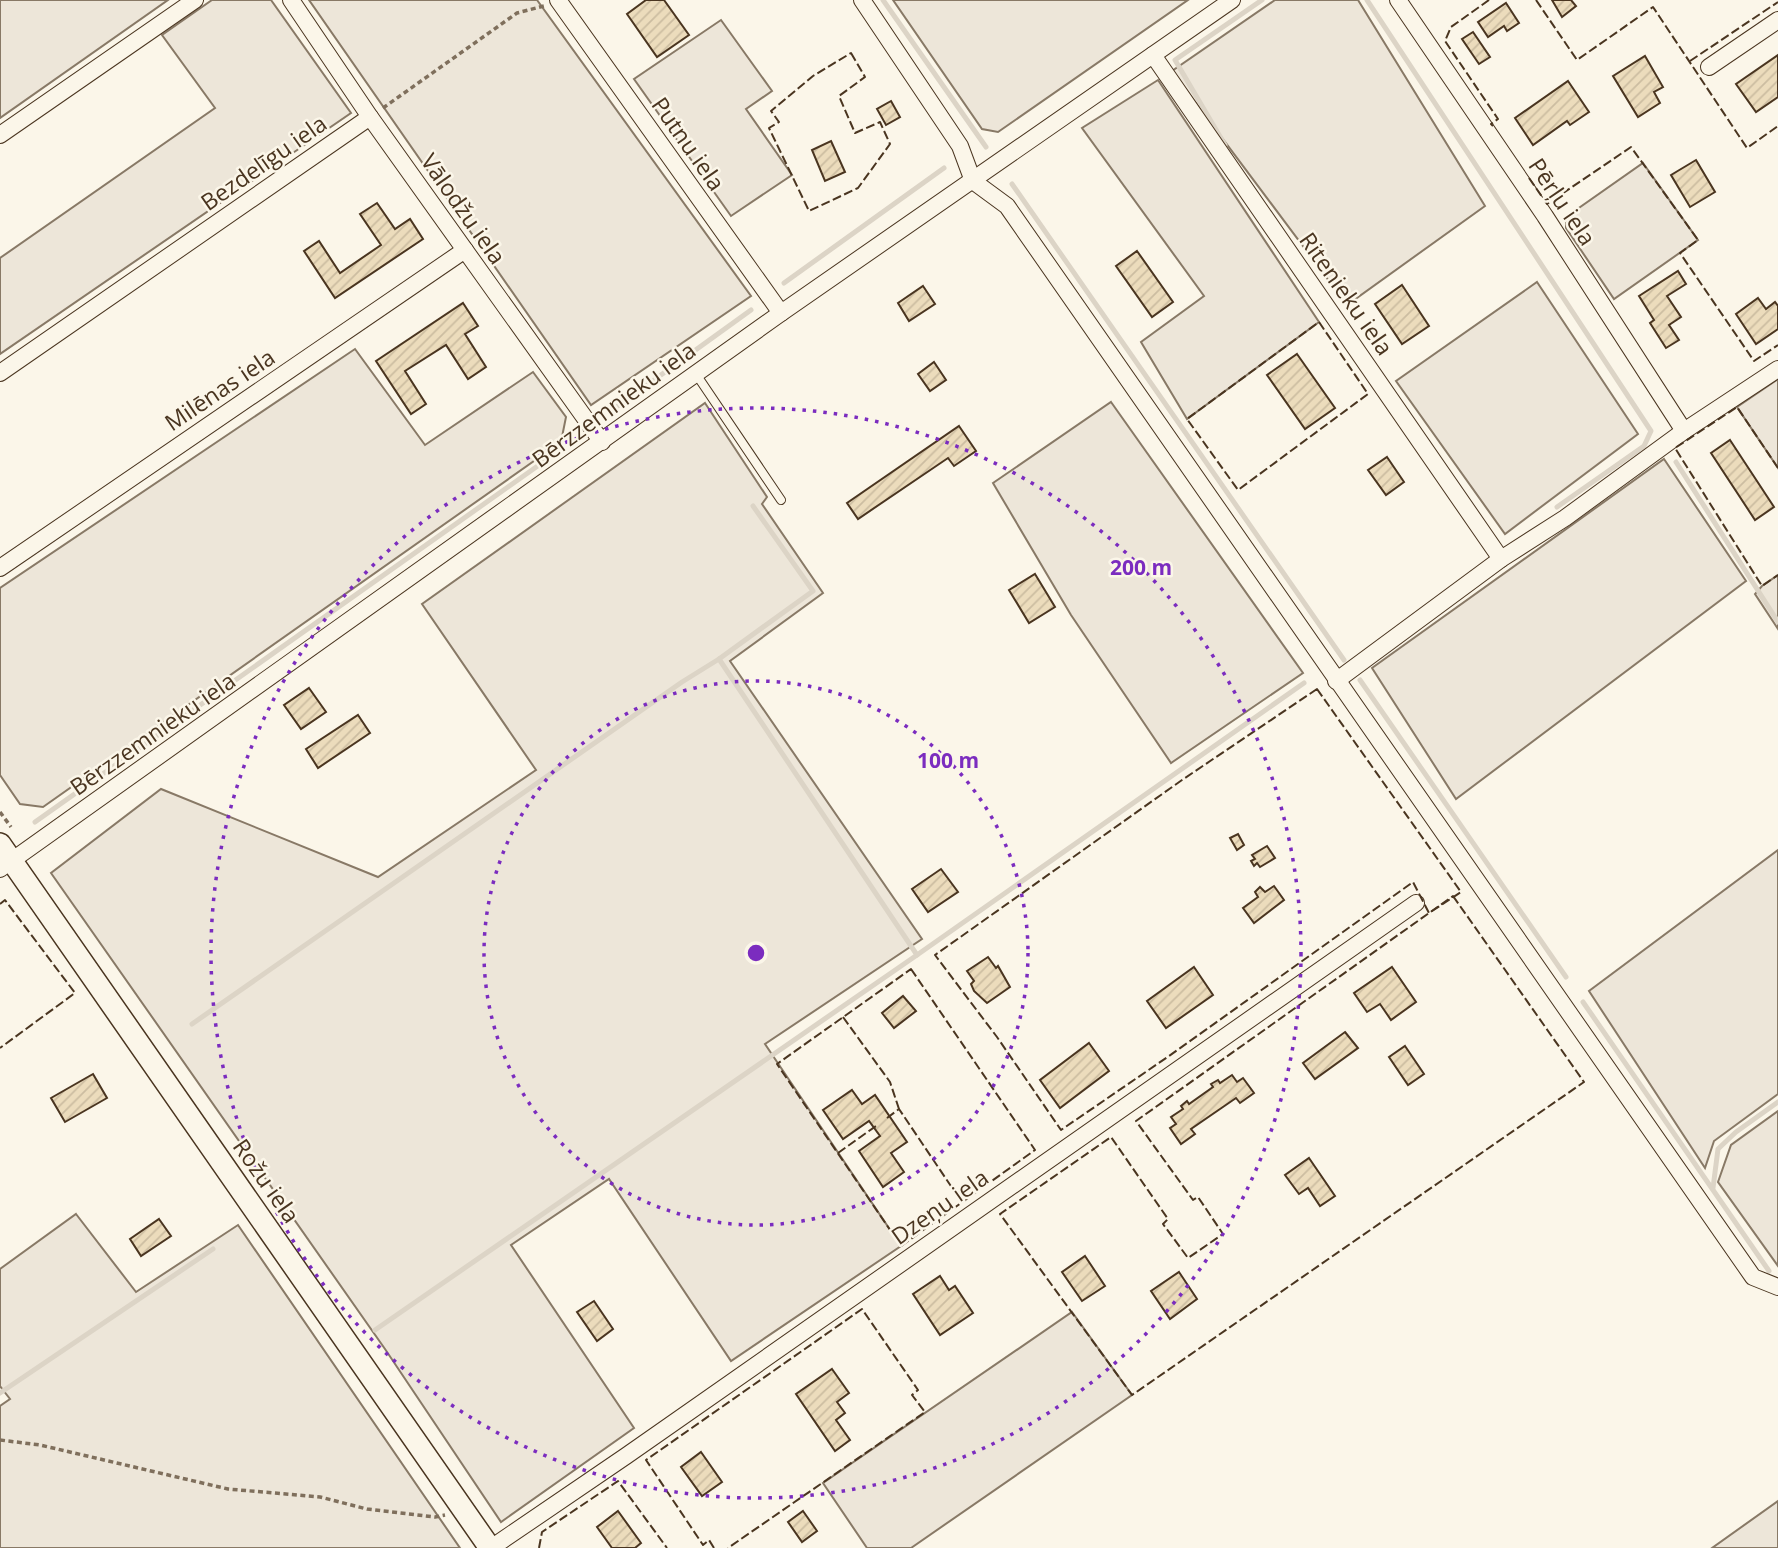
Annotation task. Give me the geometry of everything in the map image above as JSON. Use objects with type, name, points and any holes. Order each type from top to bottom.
[{"type":"street","points":[[0,135],[195,0]]},
{"type":"street","name":"Vālodžu iela","points":[[291,0],[370,117],[602,442]]},
{"type":"street","points":[[862,0],[960,146],[973,181],[1007,206],[1753,1278],[1778,1287]]},
{"type":"street","name":"Bērzzemnieku iela","points":[[10,856],[602,442],[781,313],[1232,0]]},
{"type":"street","name":"Pērļu iela","points":[[1398,0],[1545,216],[1684,431]]},
{"type":"street","name":"Putnu iela","points":[[559,1],[781,313]]},
{"type":"street","points":[[1709,67],[1778,20]]},
{"type":"street","name":"Ritenieku iela","points":[[1153,55],[1501,559]]},
{"type":"street","name":"Bezdelīgu iela","points":[[0,373],[370,117]]},
{"type":"street","name":"Milēnas iela","points":[[0,568],[465,250]]},
{"type":"street","points":[[1336,681],[1501,559],[1565,518],[1684,431],[1778,369]]},
{"type":"street","name":"Rožu iela","points":[[10,856],[490,1548]]},
{"type":"street","name":"Dzeņu iela","points":[[490,1548],[626,1456],[1416,903]]},
{"type":"lane","points":[[696,374],[781,500]]},
{"type":"path","points":[[370,117],[517,13],[559,1]]},
{"type":"path","points":[[0,1440],[40,1445],[228,1489],[320,1497],[367,1509],[435,1517],[464,1511]]},
{"type":"shaded area","points":[[0,0],[168,0],[0,118]]},
{"type":"shaded area","points":[[212,0],[271,0],[351,113],[0,354],[0,258],[215,108],[162,35]]},
{"type":"shaded area","points":[[309,0],[537,0],[751,296],[591,405]]},
{"type":"shaded area","points":[[893,0],[1188,0],[998,132],[982,129]]},
{"type":"shaded area","points":[[1275,0],[1358,0],[1485,206],[1347,305],[1172,71]]},
{"type":"shaded area","points":[[721,20],[772,91],[746,109],[792,175],[731,216],[634,79]]},
{"type":"shaded area","points":[[1158,80],[1319,322],[1187,419],[1141,342],[1204,296],[1082,128]]},
{"type":"shaded area","points":[[1643,163],[1698,240],[1614,299],[1566,228],[1566,217]]},
{"type":"shaded area","points":[[1537,282],[1638,434],[1505,534],[1396,381]]},
{"type":"shaded area","points":[[355,349],[425,445],[533,372],[566,417],[561,442],[43,807],[20,804],[0,775],[0,588]]},
{"type":"shaded area","points":[[1778,379],[1778,468],[1737,407]]},
{"type":"shaded area","points":[[1111,402],[1303,673],[1171,763],[1071,615],[993,483]]},
{"type":"shaded area","points":[[705,403],[767,497],[762,504],[823,593],[730,661],[922,939],[765,1044],[901,1246],[731,1361],[609,1179],[511,1245],[634,1428],[501,1522],[385,1349],[51,873],[161,789],[378,877],[536,770],[422,604]]},
{"type":"shaded area","points":[[1664,459],[1746,581],[1456,799],[1372,668]]},
{"type":"shaded area","points":[[1778,575],[1778,629],[1755,594]]},
{"type":"shaded area","points":[[1778,850],[1778,1094],[1714,1141],[1705,1168],[1589,991]]},
{"type":"shaded area","points":[[1778,1111],[1778,1266],[1718,1182],[1731,1145]]},
{"type":"shaded area","points":[[76,1214],[136,1292],[238,1225],[460,1548],[0,1548],[0,1406],[10,1399],[0,1386],[0,1269]]},
{"type":"shaded area","points":[[1072,1312],[1132,1395],[911,1548],[867,1548],[823,1483]]},
{"type":"shaded area","points":[[1778,1501],[1778,1548],[1712,1548]]},
{"type":"building","points":[[646,0],[664,0],[689,35],[657,57],[627,14]]},
{"type":"building","points":[[1552,0],[1571,0],[1576,6],[1562,17]]},
{"type":"building","points":[[1506,3],[1519,23],[1507,31],[1504,26],[1488,37],[1478,22]]},
{"type":"building","points":[[1473,32],[1490,57],[1479,64],[1462,39]]},
{"type":"building","points":[[1778,55],[1778,97],[1756,112],[1736,84]]},
{"type":"building","points":[[1645,56],[1663,87],[1654,92],[1660,103],[1638,117],[1613,76]]},
{"type":"building","points":[[1568,81],[1589,112],[1570,125],[1567,121],[1533,145],[1515,118]]},
{"type":"building","points":[[891,101],[900,117],[886,125],[877,109]]},
{"type":"building","points":[[831,141],[845,172],[825,181],[812,150]]},
{"type":"building","points":[[1696,160],[1715,192],[1690,207],[1671,175]]},
{"type":"building","points":[[377,203],[395,229],[410,219],[423,239],[335,298],[304,251],[319,241],[340,273],[381,245],[360,214]]},
{"type":"building","points":[[1137,251],[1173,302],[1152,317],[1116,266]]},
{"type":"building","points":[[1678,271],[1686,284],[1667,296],[1681,317],[1669,325],[1679,340],[1666,348],[1650,323],[1654,320],[1639,296]]},
{"type":"building","points":[[1402,285],[1429,326],[1402,344],[1375,304]]},
{"type":"building","points":[[923,286],[935,304],[909,321],[898,303]]},
{"type":"building","points":[[1758,298],[1766,309],[1775,302],[1778,306],[1778,329],[1756,344],[1736,314]]},
{"type":"building","points":[[463,303],[478,326],[465,334],[486,367],[468,379],[446,345],[405,371],[426,404],[411,414],[376,361]]},
{"type":"building","points":[[1297,354],[1335,408],[1305,429],[1267,375]]},
{"type":"building","points":[[934,362],[946,380],[930,391],[918,374]]},
{"type":"building","points":[[959,426],[976,451],[954,466],[948,458],[858,519],[847,503]]},
{"type":"building","points":[[1730,440],[1774,507],[1755,520],[1711,453]]},
{"type":"building","points":[[1387,457],[1404,482],[1386,495],[1368,470]]},
{"type":"building","points":[[1035,574],[1055,607],[1029,623],[1009,590]]},
{"type":"building","points":[[309,688],[326,712],[301,729],[284,705]]},
{"type":"building","points":[[358,715],[370,733],[318,768],[306,749]]},
{"type":"building","points":[[1238,834],[1244,845],[1237,850],[1230,838]]},
{"type":"building","points":[[1267,846],[1275,858],[1260,867],[1257,863],[1254,866],[1251,861],[1255,859],[1252,855]]},
{"type":"building","points":[[941,869],[958,892],[928,912],[912,889]]},
{"type":"building","points":[[1274,886],[1284,900],[1254,923],[1243,908],[1258,897],[1255,892],[1260,887],[1265,892]]},
{"type":"building","points":[[988,957],[996,968],[998,966],[1010,987],[987,1003],[974,991],[971,984],[974,981],[967,971]]},
{"type":"building","points":[[1194,967],[1213,995],[1166,1028],[1147,1001]]},
{"type":"building","points":[[1392,967],[1416,1002],[1391,1020],[1380,1004],[1367,1012],[1354,993]]},
{"type":"building","points":[[903,996],[916,1011],[894,1028],[882,1013]]},
{"type":"building","points":[[1345,1032],[1358,1048],[1315,1079],[1303,1063]]},
{"type":"building","points":[[1089,1043],[1109,1071],[1060,1108],[1040,1080]]},
{"type":"building","points":[[1405,1046],[1424,1074],[1408,1085],[1389,1057]]},
{"type":"building","points":[[93,1074],[107,1098],[65,1122],[51,1098]]},
{"type":"building","points":[[1232,1075],[1237,1082],[1243,1078],[1254,1093],[1240,1103],[1236,1098],[1191,1129],[1195,1134],[1181,1144],[1170,1128],[1176,1124],[1171,1117],[1183,1109],[1181,1106],[1187,1101],[1189,1104],[1213,1087],[1211,1084],[1218,1080],[1220,1083]]},
{"type":"building","points":[[852,1090],[862,1104],[875,1095],[907,1142],[891,1153],[904,1172],[883,1187],[859,1151],[880,1136],[869,1121],[843,1139],[823,1110]]},
{"type":"building","points":[[1309,1158],[1335,1196],[1320,1206],[1308,1188],[1299,1194],[1285,1175]]},
{"type":"building","points":[[159,1219],[171,1236],[141,1256],[130,1239]]},
{"type":"building","points":[[1085,1256],[1105,1286],[1082,1301],[1062,1272]]},
{"type":"building","points":[[1179,1272],[1197,1299],[1170,1319],[1151,1291]]},
{"type":"building","points":[[940,1276],[949,1290],[955,1286],[973,1313],[940,1335],[913,1294]]},
{"type":"building","points":[[594,1301],[613,1329],[597,1341],[577,1312]]},
{"type":"building","points":[[832,1369],[849,1393],[837,1402],[845,1413],[836,1420],[850,1440],[835,1451],[796,1394]]},
{"type":"building","points":[[701,1452],[722,1482],[702,1496],[681,1467]]},
{"type":"building","points":[[618,1511],[641,1543],[635,1548],[612,1548],[597,1527]]},
{"type":"building","points":[[803,1511],[817,1531],[802,1542],[788,1522]]},
{"type":"waterway","points":[[883,0],[986,147]]},
{"type":"waterway","points":[[1225,145],[1175,60],[1262,0]]},
{"type":"waterway","points":[[1367,0],[1651,431],[1644,446],[1557,507]]},
{"type":"waterway","points":[[784,283],[944,168]]},
{"type":"waterway","points":[[1012,184],[1344,660]]},
{"type":"waterway","points":[[611,411],[751,310]]},
{"type":"waterway","points":[[35,822],[563,448]]},
{"type":"waterway","points":[[1676,462],[1778,622]]},
{"type":"waterway","points":[[192,1024],[813,591],[753,506]]},
{"type":"waterway","points":[[719,659],[917,955]]},
{"type":"waterway","points":[[1360,680],[1566,977]]},
{"type":"waterway","points":[[375,1330],[1304,683]]},
{"type":"waterway","points":[[1583,1002],[1769,1271]]},
{"type":"waterway","points":[[1713,1188],[1718,1149],[1736,1132],[1778,1102]]},
{"type":"waterway","points":[[0,1393],[213,1249]]},
{"type":"fence","points":[[1489,0],[1451,27],[1445,41],[1498,119],[1491,124],[1493,126]]},
{"type":"fence","points":[[1536,0],[1577,60],[1653,7],[1747,148],[1778,126]]},
{"type":"fence","points":[[1690,61],[1778,2]]},
{"type":"fence","points":[[851,53],[865,77],[839,96],[855,133],[880,122],[890,144],[858,188],[809,211],[769,128],[779,122],[771,111],[813,76],[851,53]]},
{"type":"fence","points":[[1529,178],[1547,204],[1631,147],[1698,240],[1680,253],[1754,361],[1778,345]]},
{"type":"fence","points":[[1319,322],[1368,394],[1238,490],[1187,419],[1319,322]]},
{"type":"fence","points":[[1778,468],[1737,407],[1675,448],[1762,586],[1778,575]]},
{"type":"fence","points":[[1317,689],[1461,892],[1429,913],[1413,882],[1061,1130],[997,1037],[935,955],[1182,780],[1317,689]]},
{"type":"fence","points":[[1453,896],[1584,1082],[1132,1395],[1000,1214],[1111,1137],[1168,1219],[1163,1224],[1188,1258],[1223,1234],[1198,1197],[1193,1200],[1136,1121],[1453,896]]},
{"type":"fence","points":[[0,904],[5,900],[75,993],[0,1048]]},
{"type":"fence","points":[[911,969],[1035,1150],[901,1246],[777,1064],[911,969]]},
{"type":"fence","points":[[843,1017],[890,1082],[899,1109]]},
{"type":"fence","points":[[887,1118],[899,1109],[961,1201]]},
{"type":"fence","points":[[838,1153],[876,1126]]},
{"type":"fence","points":[[714,1548],[709,1540],[703,1545],[646,1460],[862,1309],[918,1390],[912,1395],[925,1412],[728,1548]]},
{"type":"fence","points":[[539,1548],[542,1532],[618,1481],[667,1548]]}]
